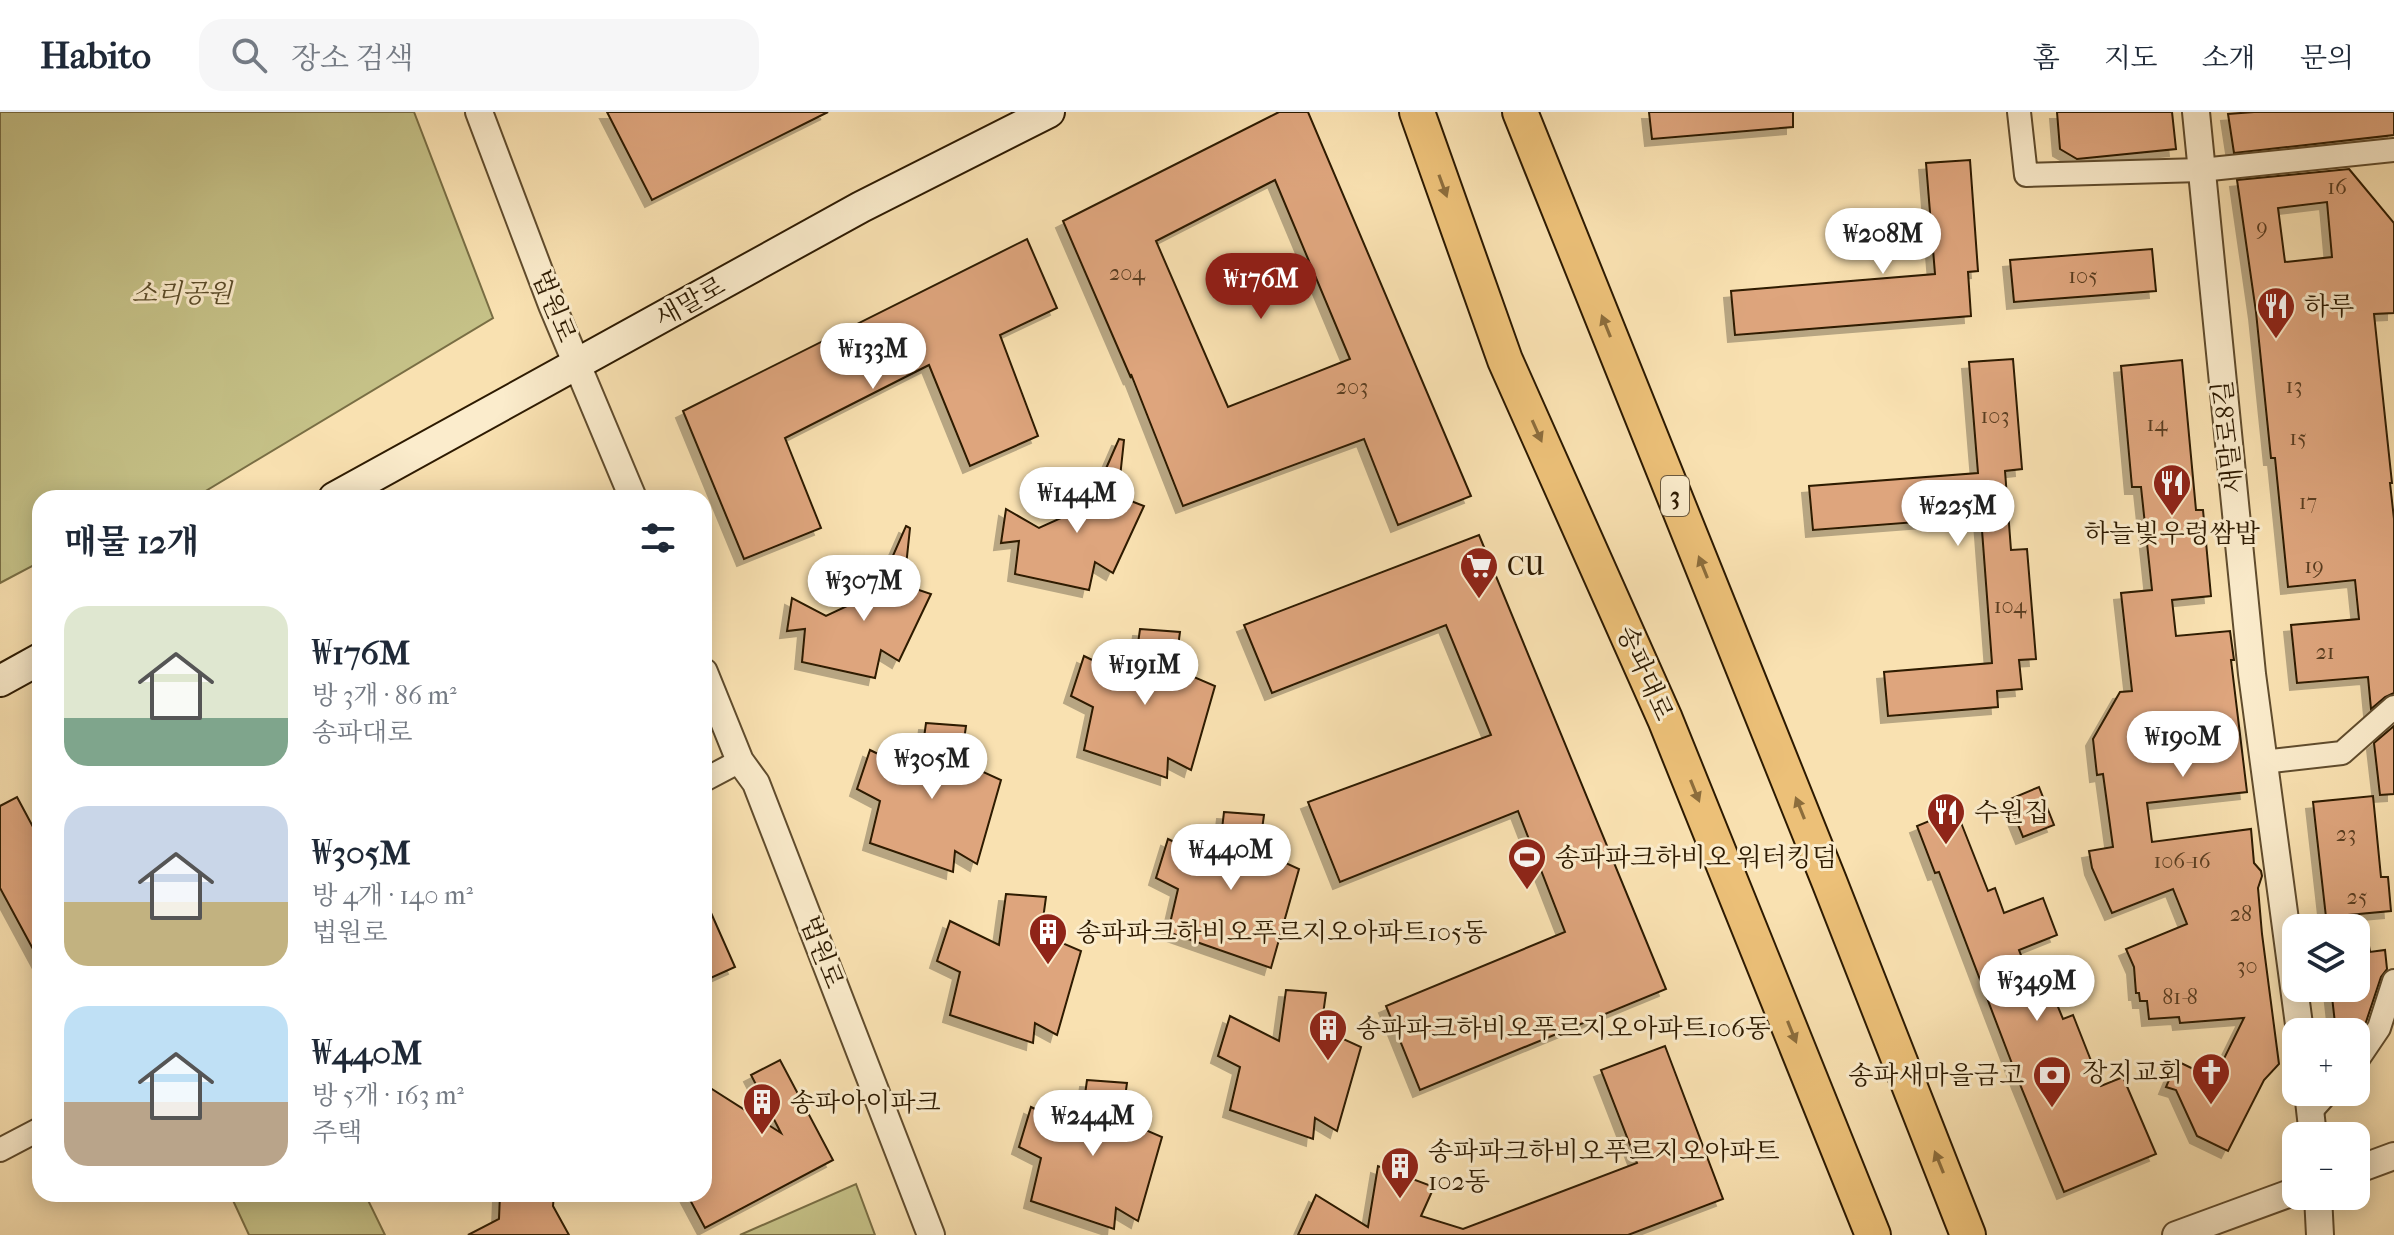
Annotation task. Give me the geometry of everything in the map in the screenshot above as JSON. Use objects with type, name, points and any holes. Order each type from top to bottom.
[{"type":"main road","name":"새말로","points":[[349,490],[861,207],[1049,112]]},
{"type":"main road","name":"송파대로","points":[[1417,112],[1505,360],[1665,719],[1873,1235]]},
{"type":"main road","name":"3","points":[[1520,112],[1968,1235]]},
{"type":"main road","points":[[0,681],[32,663]]},
{"type":"street","name":"법원로","points":[[479,112],[552,305],[630,490]]},
{"type":"street","points":[[2019,112],[2026,175],[2201,170],[2394,150]]},
{"type":"street","name":"새말로8길","points":[[2196,112],[2263,762],[2298,1018]]},
{"type":"street","name":"법원로","points":[[712,692],[740,761],[756,783],[931,1235]]},
{"type":"street","points":[[2263,762],[2342,753],[2394,707]]},
{"type":"street","points":[[712,776],[740,761]]},
{"type":"street","points":[[2370,1041],[2379,1028],[2394,981]]},
{"type":"street","points":[[0,1150],[32,1133]]},
{"type":"street","points":[[2370,1165],[2394,1156]]},
{"type":"street","points":[[2176,1235],[2282,1196]]},
{"type":"street","points":[[2319,1210],[2320,1235]]},
{"type":"green space","name":"소리공원","points":[[0,112],[414,112],[493,318],[207,490],[32,490],[32,566],[0,583]]},
{"type":"green space","points":[[856,1184],[875,1235],[740,1235]]},
{"type":"green space","points":[[234,1202],[369,1202],[385,1235],[249,1235]]},
{"type":"building","points":[[607,112],[828,112],[652,200]]},
{"type":"building","points":[[1279,112],[1308,112],[1471,496],[1398,525],[1364,439],[1183,506],[1131,374],[1131,378],[1063,221]],"holes":[[[1275,180],[1350,359],[1228,407],[1156,241]]]},
{"type":"building","points":[[1649,112],[1793,112],[1793,127],[1652,139]]},
{"type":"building","points":[[2057,112],[2172,112],[2176,149],[2077,159],[2060,149]]},
{"type":"building","points":[[2394,112],[2394,135],[2234,153],[2228,114]]},
{"type":"building","points":[[1970,160],[1978,271],[1968,272],[1971,316],[1735,335],[1731,291],[1935,274],[1926,163]]},
{"type":"building","points":[[2349,169],[2394,223],[2394,313],[2374,314],[2394,519],[2394,693],[2371,709],[2368,677],[2297,683],[2291,625],[2359,619],[2355,580],[2288,587],[2275,458],[2271,458],[2256,312],[2237,180]],"holes":[[[2327,202],[2332,257],[2285,262],[2278,208]]]},
{"type":"building","points":[[1027,239],[1057,308],[1000,335],[1038,436],[970,466],[929,365],[785,438],[821,528],[744,559],[683,411]]},
{"type":"building","points":[[2152,249],[2156,291],[2014,302],[2010,260]]},
{"type":"building","points":[[2013,359],[2022,469],[2005,471],[2011,550],[2027,549],[2036,659],[2019,660],[2022,689],[1997,691],[1998,707],[1888,716],[1884,672],[1992,663],[1981,517],[1813,530],[1809,486],[1978,473],[1969,362]]},
{"type":"building","points":[[2182,360],[2196,510],[2203,510],[2211,596],[2172,600],[2176,636],[2230,631],[2247,792],[2147,803],[2152,842],[2251,829],[2254,863],[2261,871],[2258,888],[2262,934],[2279,1064],[2264,1080],[2228,1151],[2197,1136],[2176,1090],[2166,1087],[2179,1062],[2214,1079],[2244,1018],[2180,1023],[2179,1017],[2149,1019],[2147,1001],[2140,1001],[2139,993],[2136,993],[2134,967],[2126,949],[2187,924],[2173,889],[2112,913],[2092,868],[2089,851],[2113,847],[2103,774],[2097,775],[2093,739],[2120,692],[2132,691],[2121,593],[2152,590],[2141,487],[2132,487],[2121,366]]},
{"type":"building","points":[[1119,439],[1124,440],[1118,496],[1144,506],[1113,573],[1095,562],[1089,590],[1015,574],[1019,541],[1001,543],[1006,509],[1039,528],[1090,505]]},
{"type":"building","points":[[906,526],[910,528],[904,585],[931,594],[899,661],[881,650],[875,678],[802,662],[805,629],[787,631],[792,598],[826,616],[877,592]]},
{"type":"building","points":[[1479,535],[1666,989],[1420,1090],[1386,1006],[1565,932],[1518,811],[1340,882],[1308,802],[1491,735],[1446,625],[1272,693],[1244,625]]},
{"type":"building","points":[[1140,629],[1180,632],[1175,669],[1215,686],[1191,770],[1168,758],[1167,778],[1084,750],[1093,707],[1071,696],[1084,656],[1133,680]]},
{"type":"building","points":[[926,723],[966,726],[961,762],[1001,780],[977,864],[955,851],[953,872],[870,843],[880,801],[857,789],[870,750],[919,774]]},
{"type":"building","points":[[2394,726],[2394,794],[2380,795],[2374,743]]},
{"type":"building","points":[[2039,787],[2054,825],[2023,837],[2008,800]]},
{"type":"building","points":[[2373,796],[2381,877],[2388,877],[2391,911],[2326,914],[2313,802]]},
{"type":"building","points":[[17,797],[32,825],[32,947],[0,888],[0,806]]},
{"type":"building","points":[[1956,810],[1988,891],[1995,888],[2004,913],[2043,898],[2057,935],[2019,950],[2033,986],[2047,980],[2063,1019],[2073,1015],[2101,1086],[2123,1077],[2156,1154],[2064,1192],[1939,872],[1935,873],[1917,826]]},
{"type":"building","points":[[1224,812],[1264,815],[1259,851],[1299,869],[1271,968],[1168,932],[1178,889],[1156,878],[1168,839],[1218,863]]},
{"type":"building","name":"송파파크하비오푸르지오아파트105동","points":[[1006,894],[1046,897],[1041,934],[1081,951],[1057,1035],[1035,1023],[1033,1043],[950,1015],[960,972],[937,961],[950,921],[999,945]]},
{"type":"building","points":[[712,915],[735,967],[712,977]]},
{"type":"building","points":[[2385,950],[2387,969],[2381,977],[2367,1018],[2334,1018],[2333,1002],[2370,1002],[2370,952]]},
{"type":"building","name":"송파파크하비오푸르지오아파트106동","points":[[1286,990],[1326,993],[1321,1029],[1361,1047],[1337,1131],[1315,1118],[1313,1139],[1230,1110],[1240,1067],[1218,1056],[1230,1016],[1279,1041]]},
{"type":"building","points":[[1665,1046],[1723,1199],[1628,1235],[1298,1235],[1316,1195],[1368,1227],[1378,1166],[1434,1187],[1421,1216],[1463,1229],[1637,1163],[1601,1070]]},
{"type":"building","name":"송파아이파크","points":[[780,1060],[833,1160],[705,1228],[691,1202],[712,1202],[712,1089],[781,1133],[751,1075]]},
{"type":"building","points":[[1087,1080],[1127,1083],[1122,1120],[1162,1137],[1138,1221],[1116,1208],[1114,1229],[1031,1201],[1041,1158],[1019,1147],[1031,1107],[1080,1131]]},
{"type":"building","points":[[500,1202],[553,1202],[569,1235],[468,1235],[499,1219]]},
{"type":"place","name":"하루","points":[[2276,340]]},
{"type":"place","name":"하늘빛우렁쌈밥","points":[[2172,517]]},
{"type":"place","name":"CU","points":[[1479,600]]},
{"type":"place","name":"수원집","points":[[1946,846]]},
{"type":"place","name":"송파파크하비오 워터킹덤","points":[[1527,891]]},
{"type":"place","name":"송파파크하비오푸르지오아파트105동","points":[[1048,966]]},
{"type":"place","name":"송파파크하비오푸르지오아파트106동","points":[[1328,1062]]},
{"type":"place","name":"장지교회","points":[[2211,1106]]},
{"type":"place","name":"송파새마을금고","points":[[2052,1109]]},
{"type":"place","name":"송파아이파크","points":[[762,1136]]},
{"type":"place","name":"송파파크하비오푸르지오아파트 102동","points":[[1400,1200]]}]
